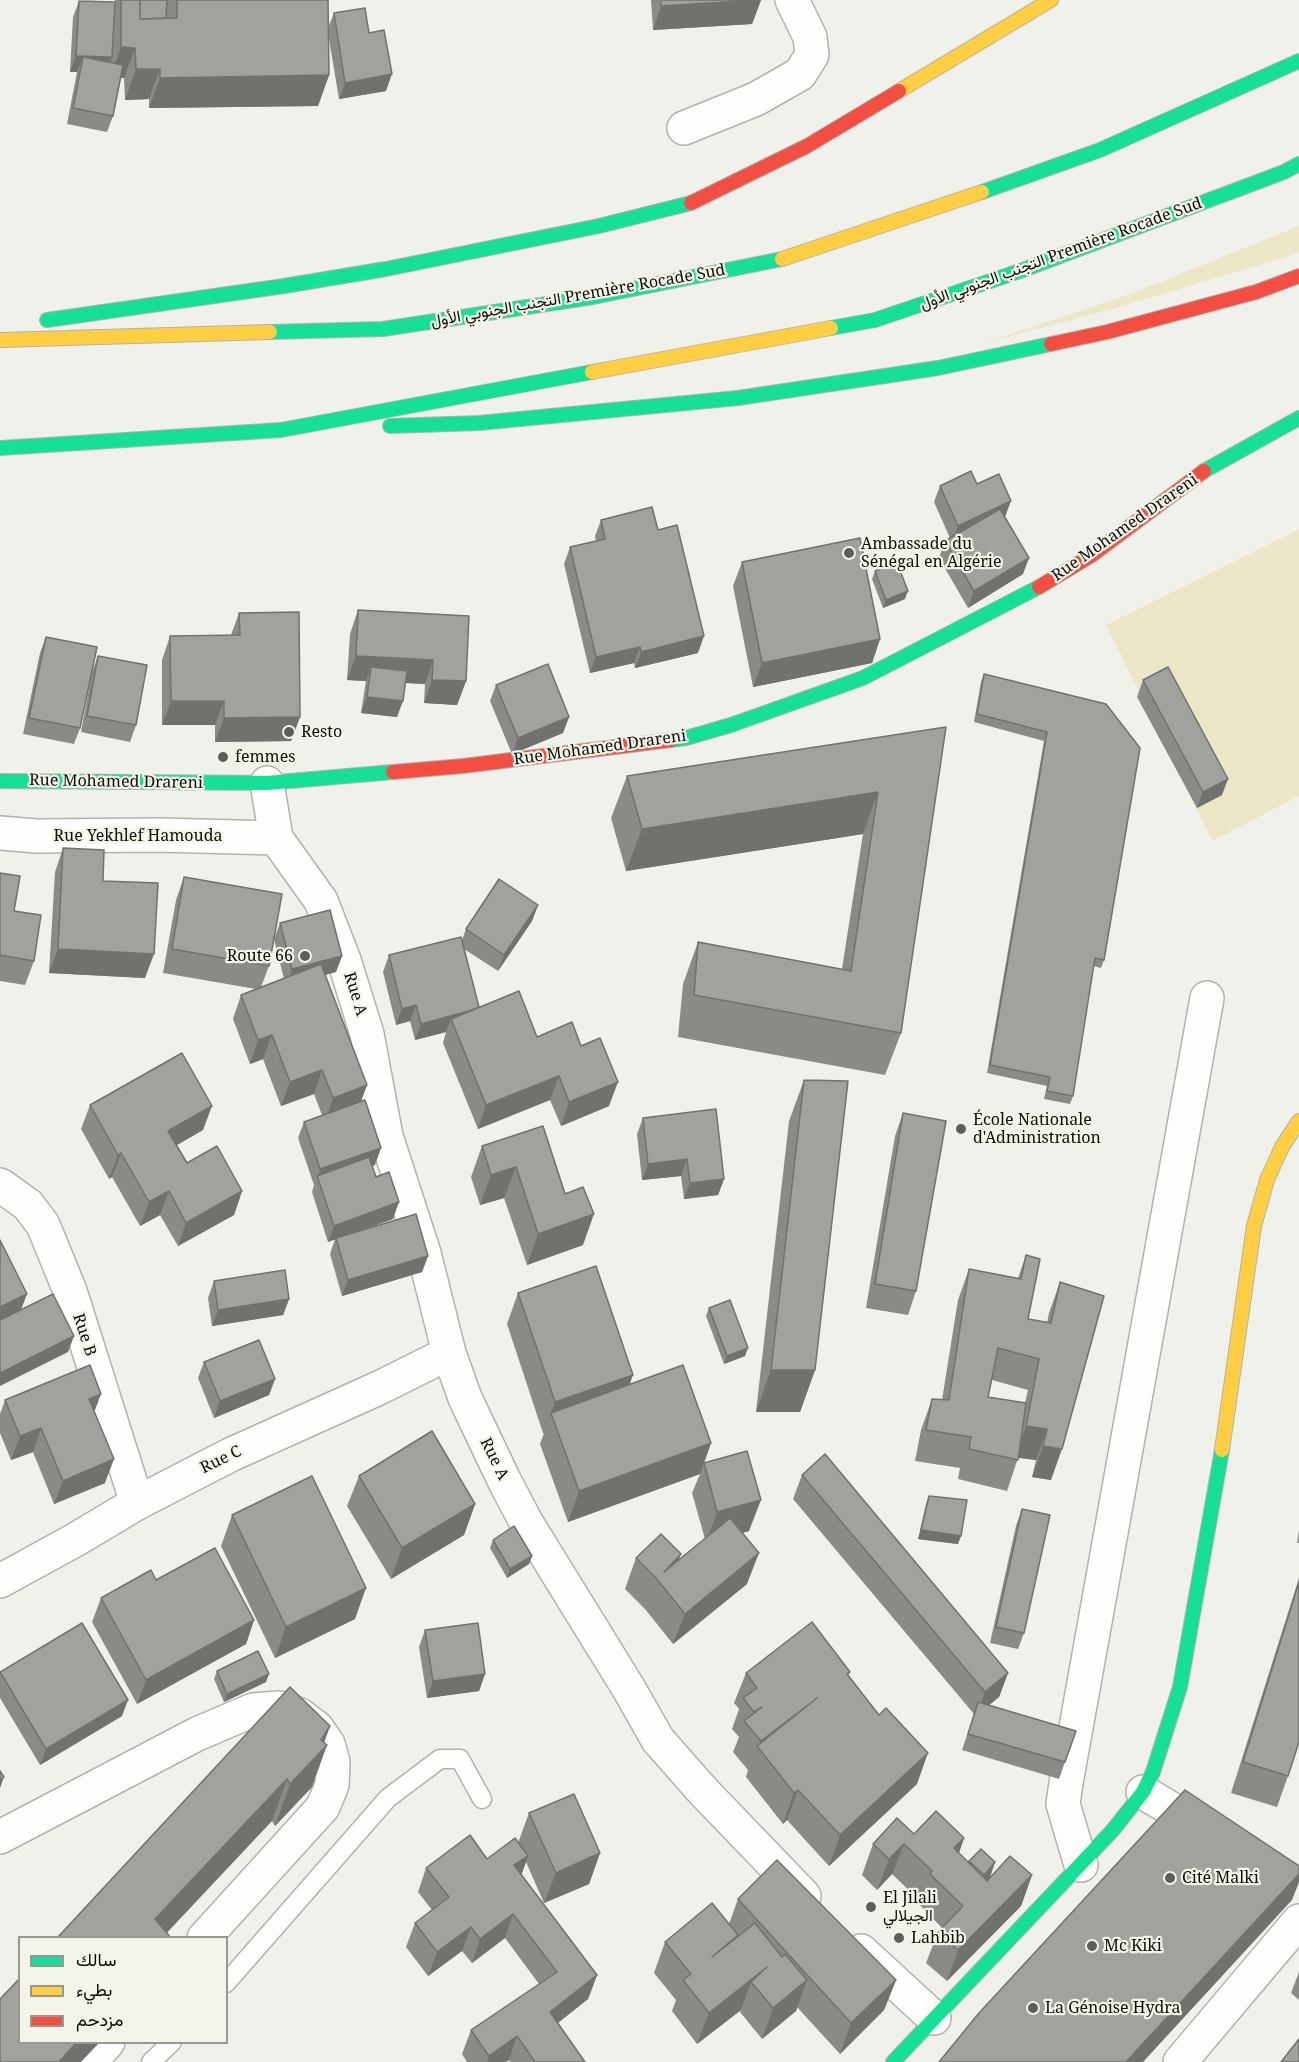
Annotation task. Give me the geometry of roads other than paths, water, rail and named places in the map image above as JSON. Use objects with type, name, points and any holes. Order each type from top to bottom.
[{"type":"main road","points":[[35,321],[272,288],[375,271],[645,216],[690,203],[807,146],[1051,0]]},
{"type":"main road","name":"التجنب الجنوبي الأول Première Rocade Sud","points":[[0,340],[383,329],[593,297],[693,278],[786,258],[1100,150],[1299,61]]},
{"type":"main road","name":"التجنب الجنوبي الأول Première Rocade Sud","points":[[0,448],[280,430],[875,320],[1023,270],[1299,165]]},
{"type":"main road","points":[[280,430],[479,423],[738,398],[938,368],[1107,332],[1256,291],[1299,276]]},
{"type":"main road","name":"Rue Mohamed Drareni","points":[[0,781],[267,783],[463,766],[686,738],[863,678],[1024,596],[1092,555],[1210,467],[1299,418]]},
{"type":"main road","points":[[893,2062],[1113,1830],[1143,1792],[1153,1772],[1180,1687],[1226,1430],[1254,1226],[1267,1180],[1282,1147],[1299,1121]]},
{"type":"street","points":[[684,128],[756,99],[800,74],[812,55],[810,37],[792,0]]},
{"type":"street","name":"Rue A","points":[[267,783],[276,838],[321,901],[344,960],[367,1034],[386,1136],[424,1252],[449,1353],[465,1398],[526,1522],[658,1740],[781,1874],[934,2018]]},
{"type":"street","name":"Rue Yekhlef Hamouda","points":[[0,833],[36,836],[159,835],[276,838]]},
{"type":"street","points":[[1082,1864],[1063,1804],[1066,1783],[1207,998]]},
{"type":"street","name":"Rue B","points":[[0,1185],[28,1205],[43,1225],[70,1291],[137,1503]]},
{"type":"street","name":"Rue C","points":[[0,1581],[137,1503],[230,1455],[381,1387],[449,1353]]},
{"type":"street","points":[[0,1838],[197,1734],[253,1710],[279,1708],[300,1714],[317,1728],[328,1744],[333,1762],[332,1785],[323,1807],[206,1936]]},
{"type":"street","points":[[1143,1792],[1231,1844]]},
{"type":"street","points":[[1180,2062],[1299,1921]]},
{"type":"street","points":[[90,2062],[107,2044]]},
{"type":"lane","points":[[228,1981],[388,1798],[440,1759],[460,1759],[482,1799]]},
{"type":"lane","points":[[151,2062],[171,2044]]},
{"type":"place","name":"Ambassade du Sénégal en Algérie","points":[[849,553]]},
{"type":"place","name":"Resto","points":[[289,732]]},
{"type":"place","name":"femmes","points":[[223,757]]},
{"type":"place","name":"Route 66","points":[[305,956]]},
{"type":"place","name":"École Nationale d'Administration","points":[[961,1129]]},
{"type":"place","name":"Cité Malki","points":[[1170,1878]]},
{"type":"place","name":"El Jilali الجيلالي","points":[[871,1907]]},
{"type":"place","name":"Lahbib","points":[[899,1938]]},
{"type":"place","name":"Mc Kiki","points":[[1092,1946]]},
{"type":"place","name":"La Génoise Hydra","points":[[1033,2008]]}]
